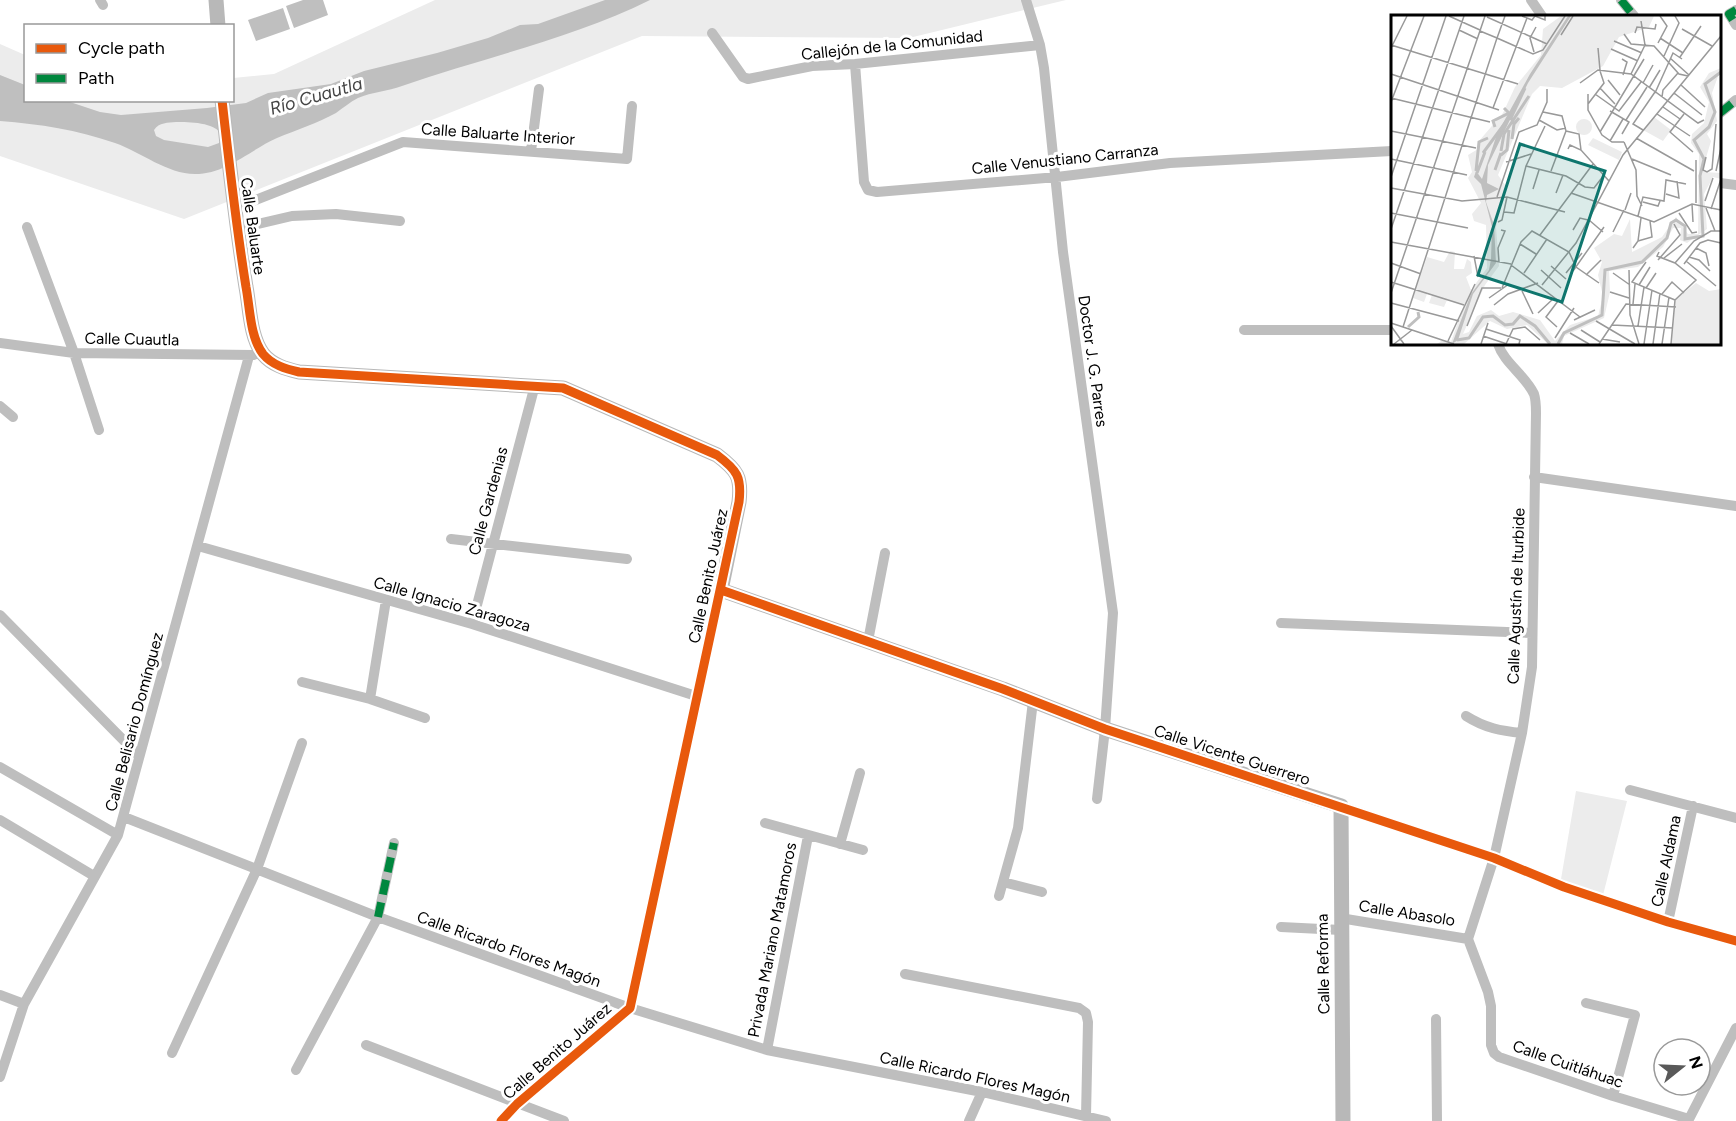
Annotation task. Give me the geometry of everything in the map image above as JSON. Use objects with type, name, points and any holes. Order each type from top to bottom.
[{"type":"street","points":[[216,0],[218,24]]},
{"type":"street","name":"Doctor J. G. Parres","points":[[1026,0],[1040,45],[1057,177],[1063,252],[1113,613],[1105,729],[1096,799]]},
{"type":"street","points":[[1531,0],[1541,15]]},
{"type":"street","points":[[1621,0],[1633,15]]},
{"type":"street","points":[[1736,10],[1729,14],[1736,26]]},
{"type":"street","name":"Callejón de la Comunidad","points":[[712,33],[743,77],[748,80],[812,66],[855,64],[1040,45]]},
{"type":"street","name":"Calle Venustiano Carranza","points":[[855,64],[864,182],[868,190],[877,192],[1057,177],[1170,163],[1391,151]]},
{"type":"street","points":[[531,151],[539,89]]},
{"type":"street","points":[[1721,111],[1736,100]]},
{"type":"street","name":"Calle Baluarte","points":[[222,102],[234,208],[256,355]]},
{"type":"street","name":"Calle Baluarte Interior","points":[[234,208],[403,142],[627,159],[632,106]]},
{"type":"street","points":[[1721,183],[1736,185]]},
{"type":"street","points":[[237,229],[292,216],[336,214],[400,221]]},
{"type":"street","points":[[27,227],[74,353],[99,430]]},
{"type":"street","points":[[1244,330],[1391,330]]},
{"type":"street","name":"Calle Cuautla","points":[[0,343],[74,353],[256,355]]},
{"type":"street","name":"Calle Agustín de Iturbide","points":[[1494,858],[1522,733],[1532,667],[1536,413],[1535,396],[1526,381],[1501,352],[1498,345]]},
{"type":"street","name":"Calle Benito Juárez","points":[[256,355],[285,369],[299,372],[562,388],[717,455],[739,476],[741,489],[721,590],[696,696],[630,1008],[517,1104],[501,1121]]},
{"type":"street","name":"Calle Belisario Domínguez","points":[[1,1070],[24,1004],[118,835],[198,546],[256,355]]},
{"type":"street","name":"Calle Gardenias","points":[[472,624],[535,385]]},
{"type":"street","points":[[0,406],[12,417]]},
{"type":"street","points":[[1534,477],[1736,506]]},
{"type":"street","points":[[451,539],[627,559]]},
{"type":"street","name":"Calle Ignacio Zaragoza","points":[[198,546],[472,624],[696,696]]},
{"type":"street","points":[[868,642],[885,553]]},
{"type":"street","name":"Calle Vicente Guerrero","points":[[721,590],[1033,701],[1105,729],[1494,858],[1564,887],[1668,922],[1736,941]]},
{"type":"street","points":[[370,699],[386,600]]},
{"type":"street","points":[[0,615],[139,756]]},
{"type":"street","points":[[1281,623],[1532,633]]},
{"type":"street","points":[[302,682],[370,699],[425,718]]},
{"type":"street","points":[[999,896],[1018,828],[1033,701]]},
{"type":"street","points":[[1466,716],[1481,726],[1522,733]]},
{"type":"street","points":[[172,1053],[257,869],[302,744]]},
{"type":"street","points":[[0,767],[118,835]]},
{"type":"street","points":[[840,844],[860,773]]},
{"type":"street","points":[[1630,790],[1736,818]]},
{"type":"street","name":"Calle Aldama","points":[[1668,922],[1693,806]]},
{"type":"street","name":"Calle Reforma","points":[[1341,807],[1343,1121]]},
{"type":"street","name":"Calle Ricardo Flores Magón","points":[[124,817],[378,917],[630,1008],[766,1050],[982,1092],[1106,1121]]},
{"type":"street","points":[[0,820],[94,876]]},
{"type":"street","name":"Privada Mariano Matamoros","points":[[765,823],[862,850]]},
{"type":"street","name":"Privada Mariano Matamoros","points":[[766,1050],[808,836]]},
{"type":"street","points":[[296,1070],[378,917],[394,843]]},
{"type":"street","points":[[1468,939],[1494,858]]},
{"type":"street","points":[[1003,882],[1042,892]]},
{"type":"street","name":"Calle Abasolo","points":[[1281,927],[1341,924],[1468,939]]},
{"type":"street","name":"Calle Cuitláhuac","points":[[1468,939],[1488,992],[1491,1006],[1491,1045],[1494,1053],[1613,1096],[1689,1120]]},
{"type":"street","points":[[905,974],[1079,1008],[1086,1013],[1091,1118]]},
{"type":"street","points":[[0,995],[24,1004]]},
{"type":"street","points":[[1586,1003],[1635,1015],[1613,1096]]},
{"type":"street","points":[[1436,1019],[1437,1121]]},
{"type":"street","points":[[1689,1120],[1736,1028]]},
{"type":"street","points":[[366,1045],[564,1121]]},
{"type":"street","points":[[969,1121],[982,1092]]},
{"type":"shaded area","points":[[435,0],[1066,0],[909,38],[642,36],[184,219],[0,156],[0,44],[24,55],[24,102],[234,102],[234,78],[274,74]]},
{"type":"shaded area","points":[[1576,791],[1627,801],[1602,899],[1560,885]]},
{"type":"water","points":[[303,0],[323,0],[328,15],[294,28],[286,6]]},
{"type":"water","name":"Río Cuautla","points":[[605,0],[650,0],[559,37],[358,98],[329,117],[277,138],[227,166],[206,173],[195,174],[174,170],[125,147],[87,134],[0,121],[0,75],[24,85],[24,102],[70,102],[100,112],[121,115],[207,108],[246,103],[268,93],[331,84],[364,71],[488,38],[520,25],[538,24]],"holes":[[[167,123],[201,124],[214,127],[219,131],[222,135],[219,143],[208,147],[164,140],[156,136],[154,130]]]},
{"type":"water","points":[[283,8],[290,29],[256,41],[248,20]]},
{"type":"marked path","points":[[1621,0],[1633,15]]},
{"type":"marked path","points":[[1736,10],[1729,14],[1736,25]]},
{"type":"marked path","points":[[1721,112],[1736,100]]},
{"type":"marked path","points":[[378,917],[394,843]]},
{"type":"cycle path","points":[[222,102],[251,322],[259,347],[263,354],[275,364],[299,372],[563,388],[717,455],[734,470],[739,480],[739,502],[630,1008],[517,1104],[501,1121]]},
{"type":"cycle path","points":[[721,590],[1003,689],[1105,729],[1494,858],[1564,887],[1668,922],[1736,941]]}]
